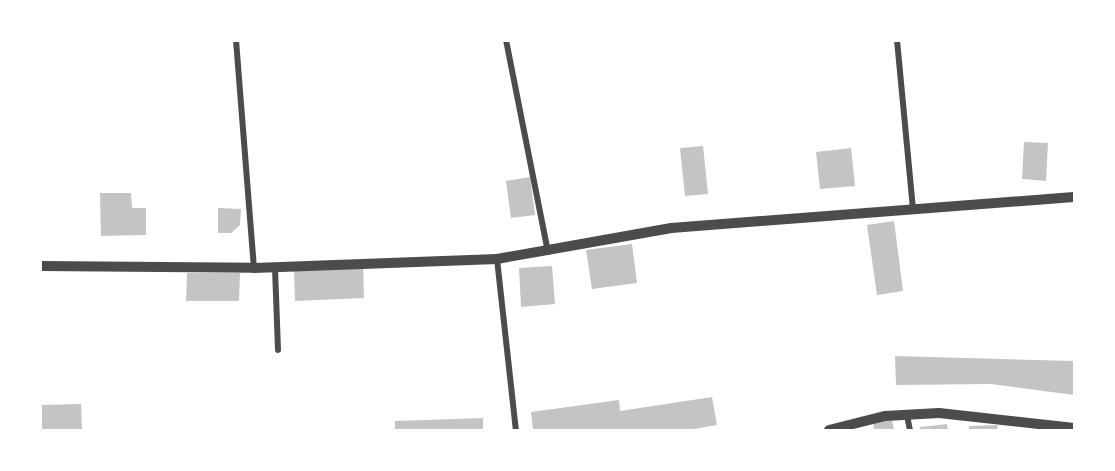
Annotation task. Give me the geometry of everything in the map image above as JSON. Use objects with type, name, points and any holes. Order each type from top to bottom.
[{"type":"street","points":[[236,40],[254,268]]},
{"type":"street","points":[[506,40],[549,252]]},
{"type":"street","points":[[897,40],[913,210]]},
{"type":"street","points":[[40,266],[275,268],[497,259],[549,252],[671,228],[1074,197]]},
{"type":"street","points":[[497,259],[516,430]]},
{"type":"street","points":[[275,268],[278,350]]},
{"type":"street","points":[[829,430],[907,415],[1074,428]]},
{"type":"street","points":[[907,415],[910,430]]},
{"type":"building","points":[[1024,142],[1048,143],[1046,181],[1022,179]]},
{"type":"building","points":[[703,146],[708,194],[685,196],[680,148]]},
{"type":"building","points":[[851,148],[855,186],[820,189],[816,152]]},
{"type":"building","points":[[530,177],[535,215],[511,218],[506,181]]},
{"type":"building","points":[[100,193],[131,193],[132,208],[146,208],[146,235],[101,236]]},
{"type":"building","points":[[218,208],[241,209],[240,225],[231,233],[218,233]]},
{"type":"building","points":[[894,221],[903,291],[877,295],[867,225]]},
{"type":"building","points":[[632,244],[637,283],[592,289],[586,250]]},
{"type":"building","points":[[363,265],[364,298],[295,301],[294,268]]},
{"type":"building","points":[[552,266],[555,304],[521,307],[519,268]]},
{"type":"building","points":[[187,273],[240,273],[239,301],[186,301]]},
{"type":"building","points":[[895,356],[1074,361],[1074,395],[991,384],[896,385]]},
{"type":"building","points":[[712,397],[717,425],[688,430],[533,430],[531,412],[619,400],[620,411]]},
{"type":"building","points":[[81,404],[82,430],[40,430],[40,405]]},
{"type":"building","points":[[483,418],[483,430],[395,430],[395,421]]},
{"type":"building","points":[[892,420],[894,430],[874,430],[873,422]]},
{"type":"building","points":[[947,424],[948,430],[920,430],[920,427]]},
{"type":"building","points":[[997,425],[998,430],[969,430],[969,426]]}]
